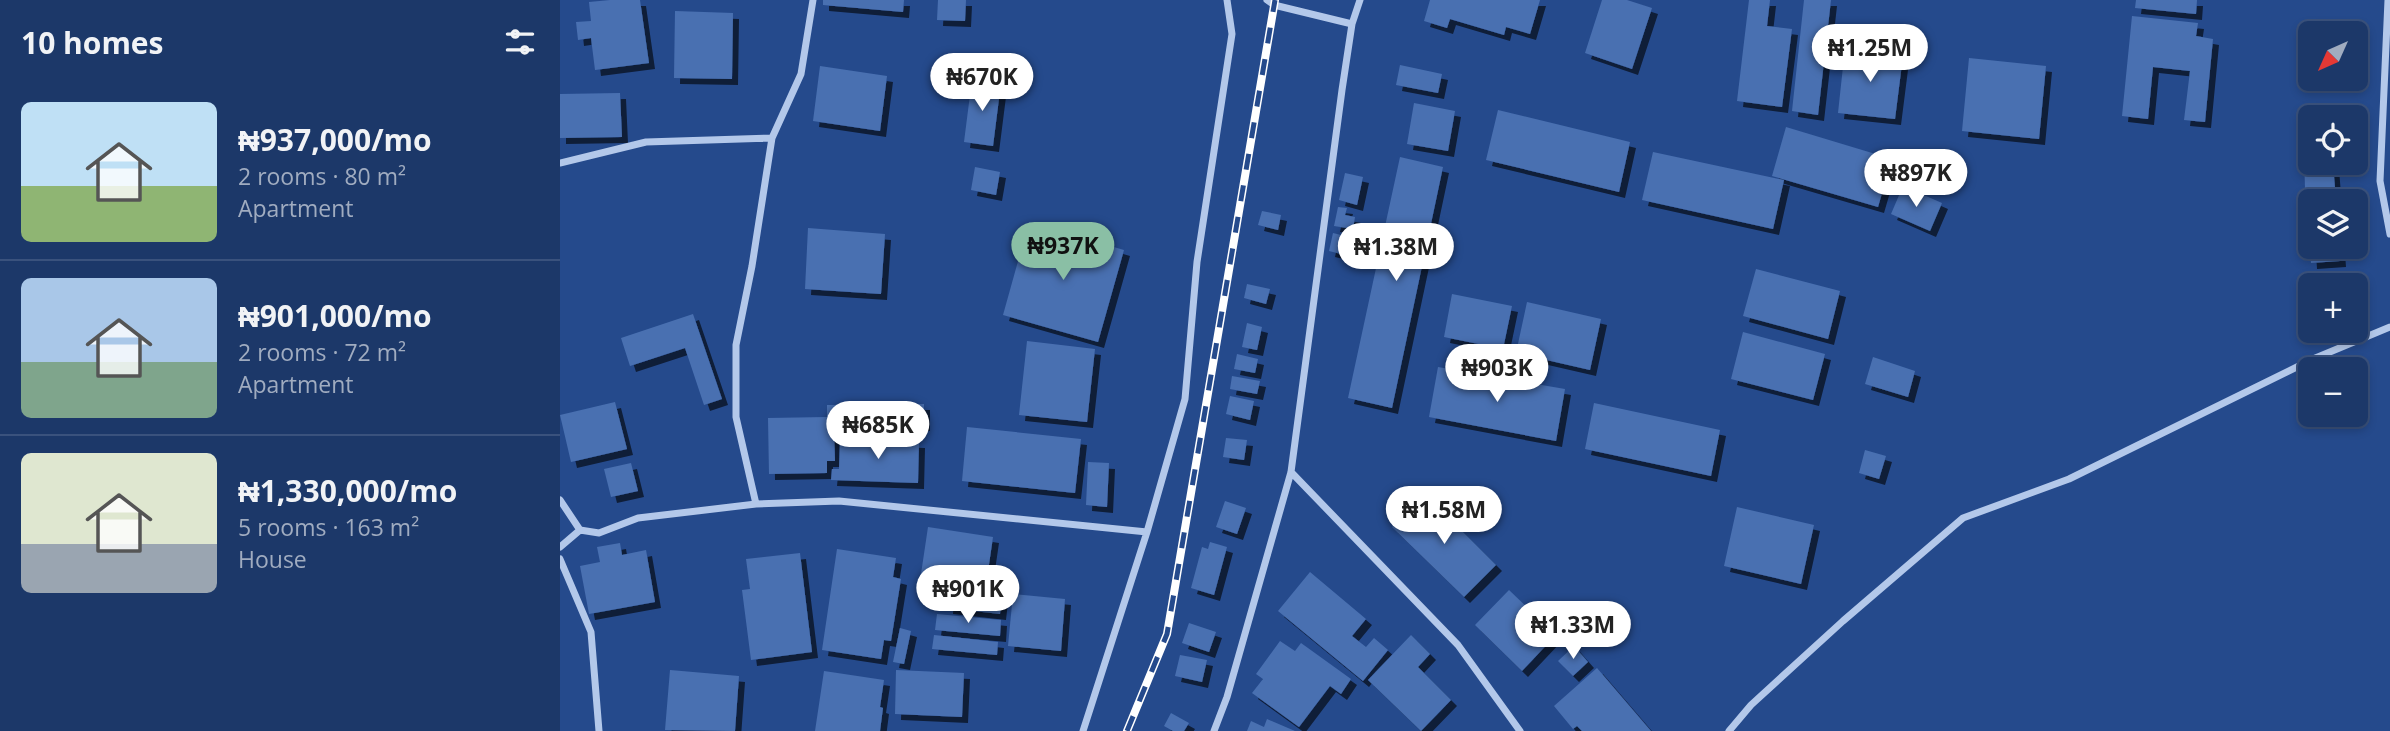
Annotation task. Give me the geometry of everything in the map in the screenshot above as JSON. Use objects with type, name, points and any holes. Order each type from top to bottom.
[{"type":"street","points":[[756,504],[736,417],[736,345],[752,266],[772,138],[801,74],[813,0]]},
{"type":"street","points":[[1083,731],[1147,532],[1185,398],[1197,262],[1232,34],[1227,0]]},
{"type":"street","points":[[1267,0],[1274,5],[1352,24]]},
{"type":"street","points":[[1214,731],[1227,697],[1290,472],[1352,24],[1360,0]]},
{"type":"street","points":[[2388,0],[2380,181],[2390,233]]},
{"type":"street","points":[[560,163],[646,142],[772,138]]},
{"type":"street","points":[[1729,731],[1751,705],[1802,658],[1963,518],[2069,479],[2314,359],[2390,327]]},
{"type":"street","points":[[1290,472],[1458,645],[1520,731]]},
{"type":"street","points":[[560,500],[580,530],[599,533],[638,518],[756,504],[839,502],[1147,532]]},
{"type":"street","points":[[560,547],[580,530]]},
{"type":"street","points":[[560,559],[591,632],[599,731]]},
{"type":"building","points":[[640,0],[649,63],[595,70],[591,38],[578,40],[576,22],[591,21],[589,2]]},
{"type":"building","points":[[823,0],[904,0],[903,12],[823,5]]},
{"type":"building","points":[[938,0],[966,0],[965,21],[937,20]]},
{"type":"building","points":[[1430,0],[1540,0],[1530,34],[1506,27],[1504,35],[1450,19],[1447,28],[1424,21]]},
{"type":"building","points":[[1602,0],[1627,0],[1652,8],[1632,69],[1585,53]]},
{"type":"building","points":[[1749,0],[1770,0],[1767,26],[1792,29],[1782,107],[1737,101]]},
{"type":"building","points":[[1804,0],[1831,0],[1818,115],[1792,111]]},
{"type":"building","points":[[2136,0],[2197,0],[2196,14],[2135,8]]},
{"type":"building","points":[[675,11],[733,13],[732,79],[674,78]]},
{"type":"building","points":[[2132,16],[2198,23],[2196,36],[2213,39],[2205,122],[2184,120],[2190,71],[2153,67],[2148,119],[2122,116]]},
{"type":"building","points":[[1845,48],[1903,56],[1895,119],[1838,113]]},
{"type":"building","points":[[1969,58],[2046,66],[2039,139],[1962,131]]},
{"type":"building","points":[[1400,65],[1442,74],[1438,93],[1396,85]]},
{"type":"building","points":[[820,66],[887,76],[880,131],[813,121]]},
{"type":"building","points":[[972,79],[1001,83],[993,146],[964,142]]},
{"type":"building","points":[[620,93],[622,137],[560,138],[560,94]]},
{"type":"building","points":[[1414,103],[1455,111],[1448,151],[1407,144]]},
{"type":"building","points":[[1498,110],[1630,142],[1619,192],[1486,160]]},
{"type":"building","points":[[1786,127],[1892,159],[1878,207],[1772,176]]},
{"type":"building","points":[[1653,152],[1784,180],[1773,229],[1642,200]]},
{"type":"building","points":[[1400,157],[1443,167],[1392,408],[1348,398]]},
{"type":"building","points":[[975,167],[1000,172],[996,195],[971,190]]},
{"type":"building","points":[[1345,173],[1363,177],[1357,205],[1339,200]]},
{"type":"building","points":[[2305,175],[2334,175],[2335,188],[2305,189]]},
{"type":"building","points":[[1903,186],[1942,203],[1930,231],[1891,214]]},
{"type":"building","points":[[1338,207],[1347,208],[1345,215],[1355,217],[1353,229],[1334,226]]},
{"type":"building","points":[[1262,211],[1281,215],[1278,230],[1258,225]]},
{"type":"building","points":[[1029,222],[1124,250],[1098,342],[1003,315]]},
{"type":"building","points":[[808,228],[885,234],[881,294],[805,289]]},
{"type":"building","points":[[1333,233],[1349,237],[1345,255],[1329,251]]},
{"type":"building","points":[[2311,259],[2340,259],[2340,261],[2311,263]]},
{"type":"building","points":[[1756,269],[1840,291],[1828,339],[1743,316]]},
{"type":"building","points":[[1247,284],[1270,289],[1266,304],[1244,298]]},
{"type":"building","points":[[1452,294],[1512,306],[1503,349],[1444,337]]},
{"type":"building","points":[[1527,302],[1601,319],[1590,370],[1516,353]]},
{"type":"building","points":[[693,314],[722,399],[704,405],[685,348],[630,366],[621,338]]},
{"type":"building","points":[[1247,323],[1262,327],[1257,350],[1242,347]]},
{"type":"building","points":[[1743,332],[1825,354],[1813,400],[1731,379]]},
{"type":"building","points":[[1027,341],[1095,349],[1087,422],[1019,415]]},
{"type":"building","points":[[1237,354],[1258,359],[1255,373],[1234,369]]},
{"type":"building","points":[[1873,357],[1915,371],[1908,397],[1865,384]]},
{"type":"building","points":[[1438,367],[1565,389],[1556,441],[1429,417]]},
{"type":"building","points":[[1232,376],[1260,381],[1257,394],[1230,389]]},
{"type":"building","points":[[1230,396],[1254,401],[1250,420],[1226,414]]},
{"type":"building","points":[[615,402],[627,449],[571,462],[560,415]]},
{"type":"building","points":[[1594,403],[1720,430],[1711,476],[1585,449]]},
{"type":"building","points":[[924,404],[924,425],[834,426],[835,461],[827,461],[827,473],[769,474],[768,418],[827,417],[827,405]]},
{"type":"building","points":[[967,427],[1081,439],[1075,493],[962,481]]},
{"type":"building","points":[[1226,438],[1247,440],[1244,460],[1223,457]]},
{"type":"building","points":[[840,439],[919,442],[918,483],[831,480],[832,469],[839,469]]},
{"type":"building","points":[[1865,450],[1886,456],[1879,479],[1859,473]]},
{"type":"building","points":[[1088,462],[1109,463],[1107,507],[1086,505]]},
{"type":"building","points":[[631,463],[638,491],[611,497],[604,469]]},
{"type":"building","points":[[1425,494],[1496,565],[1464,597],[1392,527]]},
{"type":"building","points":[[1225,501],[1246,508],[1237,534],[1216,527]]},
{"type":"building","points":[[1737,507],[1814,525],[1801,584],[1724,566]]},
{"type":"building","points":[[928,527],[993,537],[986,585],[921,574]]},
{"type":"building","points":[[1210,542],[1227,547],[1214,595],[1191,588],[1202,547],[1208,549]]},
{"type":"building","points":[[620,543],[622,555],[646,550],[655,602],[589,614],[580,566],[600,562],[597,547]]},
{"type":"building","points":[[837,549],[896,558],[893,577],[901,579],[891,641],[884,640],[881,659],[822,650]]},
{"type":"building","points":[[800,553],[812,652],[751,660],[742,590],[750,589],[746,559]]},
{"type":"building","points":[[1310,572],[1366,619],[1352,636],[1366,647],[1374,638],[1388,650],[1363,681],[1278,611]]},
{"type":"building","points":[[948,590],[1002,596],[1000,614],[947,608]]},
{"type":"building","points":[[1509,590],[1556,635],[1522,671],[1475,625]]},
{"type":"building","points":[[1013,594],[1065,599],[1061,651],[1008,646]]},
{"type":"building","points":[[937,614],[1001,620],[1000,636],[935,630]]},
{"type":"building","points":[[1189,623],[1216,632],[1209,652],[1182,643]]},
{"type":"building","points":[[900,628],[911,631],[904,664],[893,662]]},
{"type":"building","points":[[934,635],[998,642],[997,655],[932,649]]},
{"type":"building","points":[[1411,635],[1430,654],[1418,667],[1451,700],[1421,731],[1368,680]]},
{"type":"building","points":[[1280,641],[1295,651],[1301,643],[1351,679],[1341,694],[1330,686],[1299,727],[1252,693],[1263,679],[1256,674]]},
{"type":"building","points":[[1574,646],[1588,662],[1573,676],[1558,661]]},
{"type":"building","points":[[1180,655],[1207,660],[1202,682],[1175,676]]},
{"type":"building","points":[[1597,668],[1651,731],[1582,731],[1577,726],[1573,729],[1554,706]]},
{"type":"building","points":[[670,670],[739,676],[735,731],[665,730]]},
{"type":"building","points":[[896,670],[964,673],[962,717],[895,714]]},
{"type":"building","points":[[824,671],[884,680],[880,731],[815,731]]},
{"type":"building","points":[[1171,713],[1189,723],[1184,731],[1173,731],[1164,726]]},
{"type":"building","points":[[1267,719],[1295,731],[1247,731],[1251,721],[1264,727]]},
{"type":"railway","points":[[1127,731],[1167,634],[1275,0]]}]
